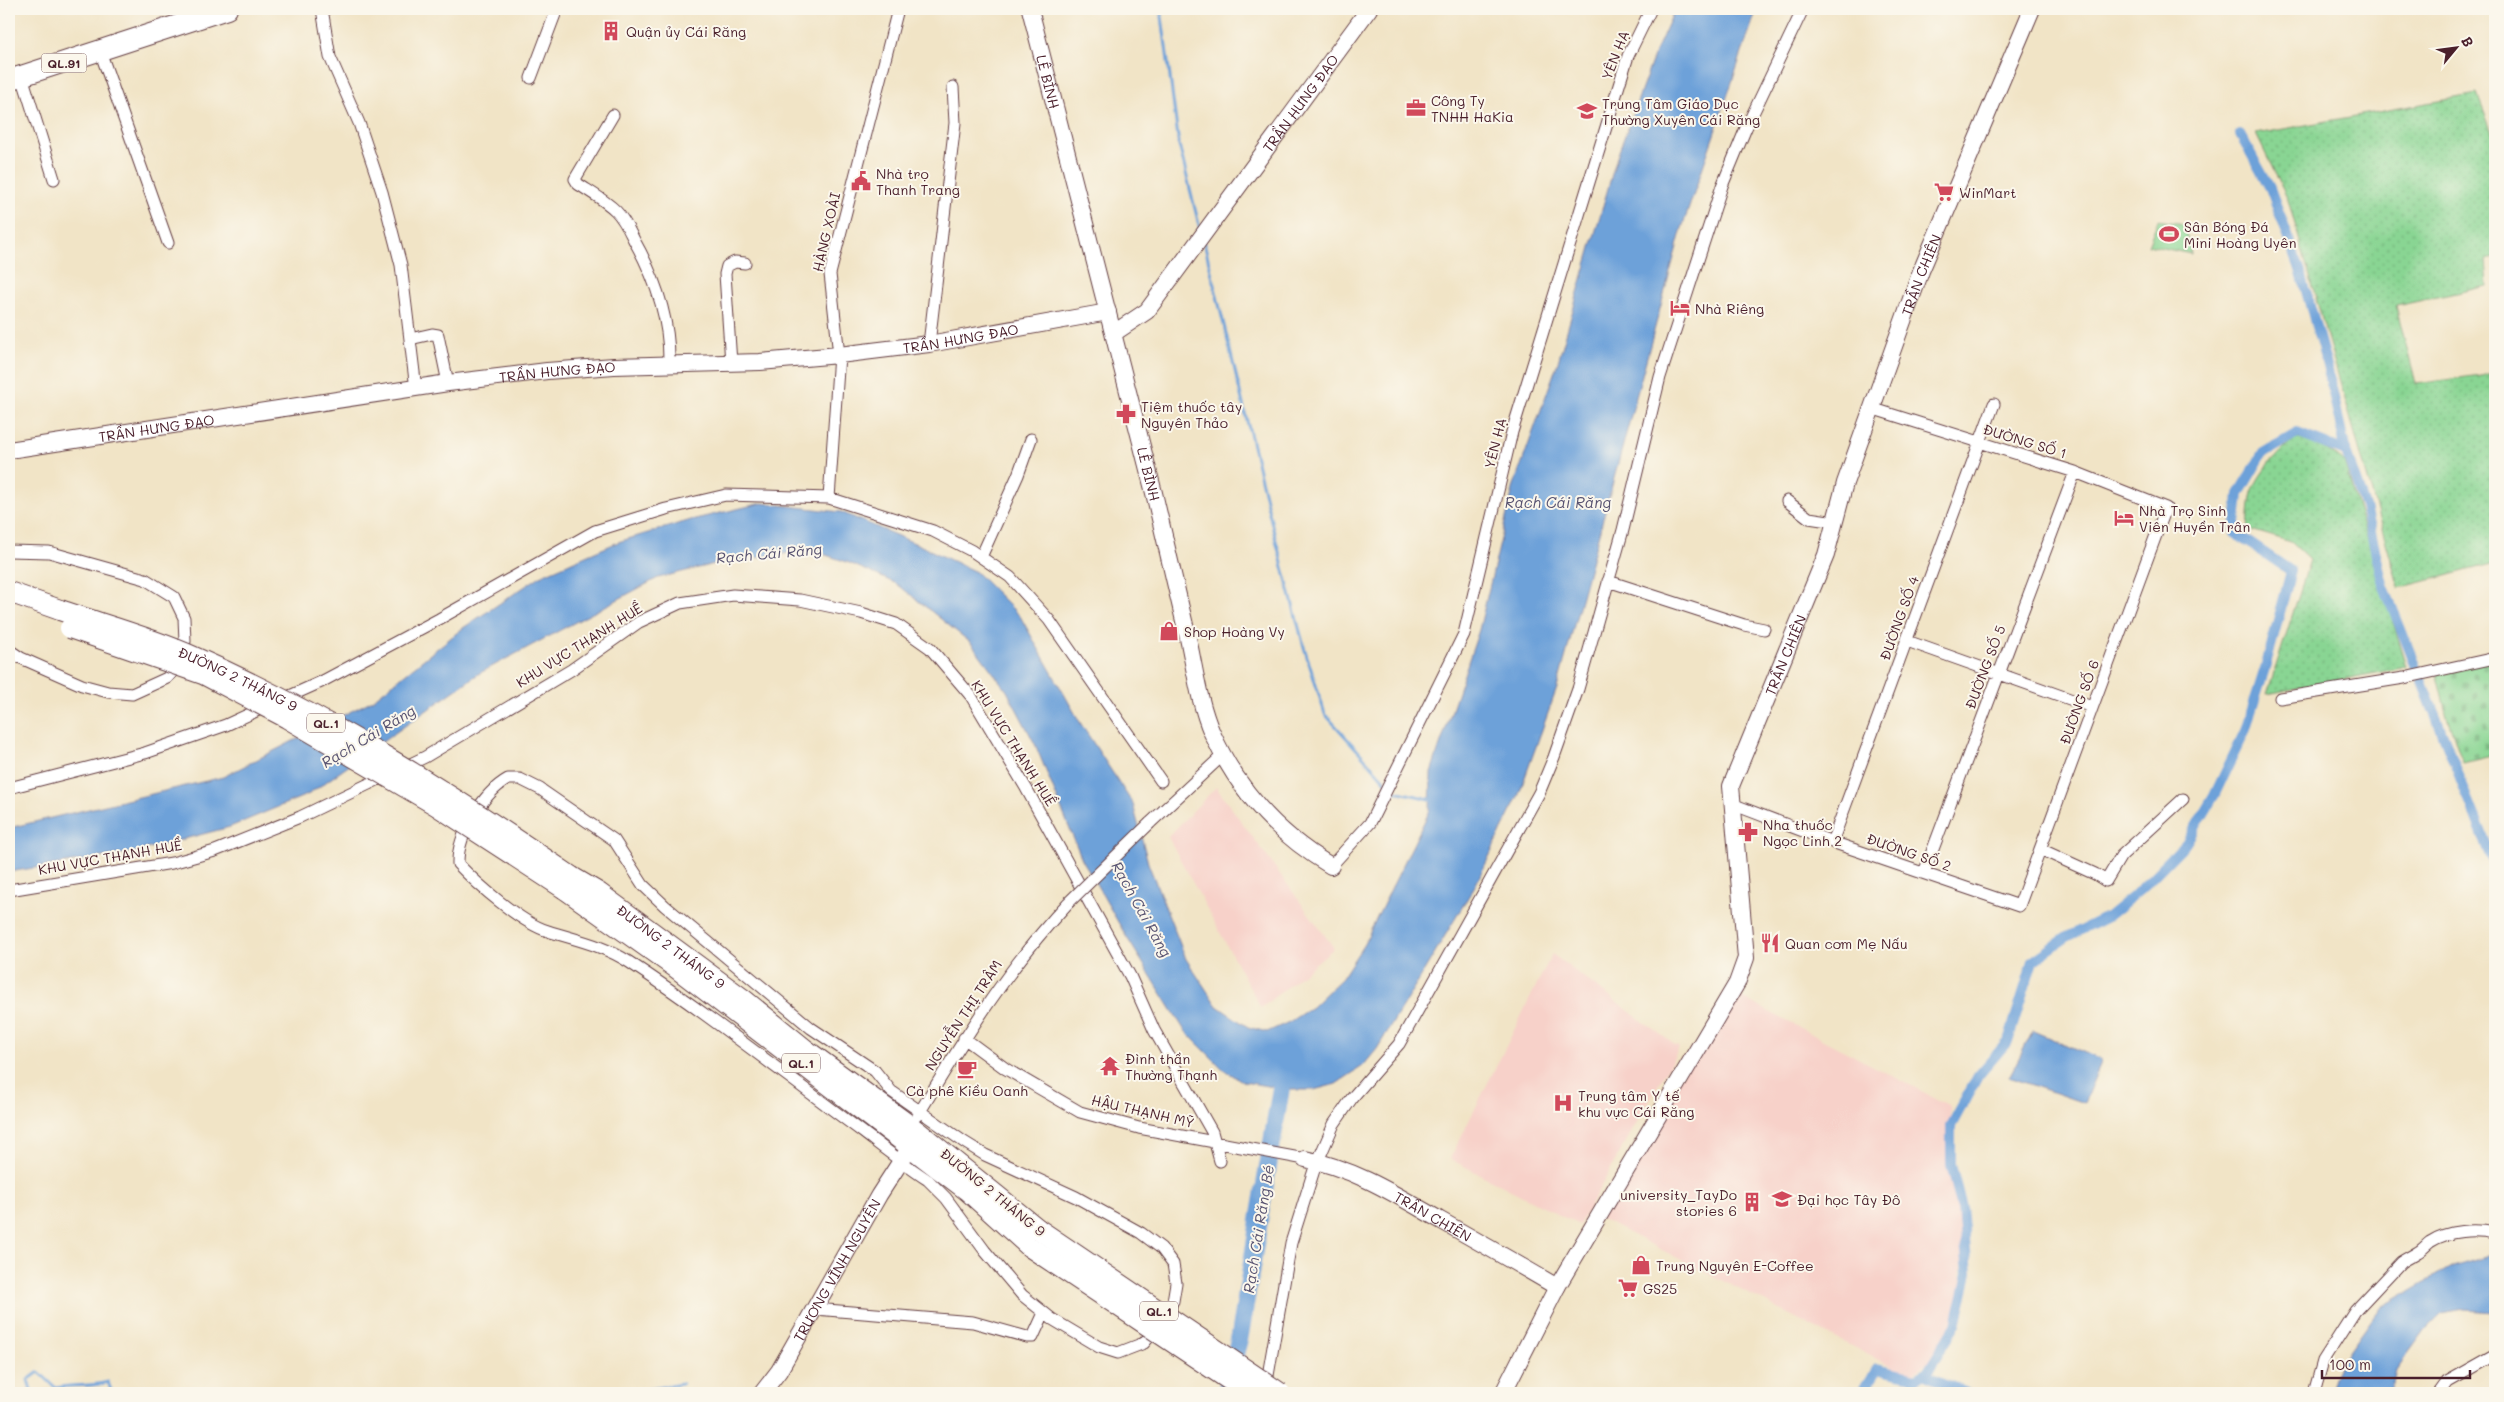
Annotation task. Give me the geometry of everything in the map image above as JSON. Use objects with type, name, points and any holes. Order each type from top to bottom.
[{"type":"highway","name":"QL.91","points":[[13,77],[207,9]]},
{"type":"highway","name":"QL.91","points":[[13,77],[100,51],[227,9]]},
{"type":"highway","name":"ĐƯỜNG 2 THÁNG 9","points":[[9,592],[59,617],[203,674],[380,771],[568,883],[675,967],[906,1155],[950,1178],[1249,1393]]},
{"type":"highway","name":"ĐƯỜNG 2 THÁNG 9","points":[[9,606],[59,617]]},
{"type":"highway","name":"ĐƯỜNG 2 THÁNG 9","points":[[568,883],[599,893],[689,958],[806,1050],[857,1086],[916,1118],[1034,1238],[1280,1393]]},
{"type":"street","points":[[322,9],[330,57],[359,123],[382,192],[401,265],[416,388]]},
{"type":"street","points":[[531,78],[557,9]]},
{"type":"street","name":"HÀNG XOÀI","points":[[829,498],[839,355],[830,274],[898,9]]},
{"type":"street","name":"LÊ BÌNH","points":[[1030,9],[1165,539],[1199,695],[1212,732],[1223,755],[1244,789],[1268,819],[1294,841],[1332,866]]},
{"type":"street","name":"TRẦN HƯNG ĐẠO","points":[[1114,334],[1147,311],[1369,9]]},
{"type":"street","name":"YÊN HẠ","points":[[1332,866],[1370,823],[1464,634],[1512,432],[1628,56],[1651,9]]},
{"type":"street","points":[[1266,1393],[1286,1265],[1311,1160],[1352,1098],[1399,1044],[1539,793],[1578,689],[1608,581],[1660,377],[1722,186],[1746,128],[1803,9]]},
{"type":"street","name":"TRẦN CHIÊN","points":[[1503,1393],[1556,1286],[1737,983],[1746,958],[1731,786],[1826,555],[1845,483],[1874,409],[1921,271],[2032,9]]},
{"type":"street","points":[[100,51],[168,243]]},
{"type":"street","points":[[13,77],[54,179]]},
{"type":"street","points":[[929,344],[955,123],[953,87]]},
{"type":"street","points":[[613,116],[575,179],[578,184],[616,211],[648,266],[657,284],[670,344],[669,364]]},
{"type":"street","points":[[731,363],[725,274],[727,266],[736,262],[745,263]]},
{"type":"street","name":"TRẦN HƯNG ĐẠO","points":[[9,450],[448,383],[547,371],[669,364],[731,363],[839,355],[929,344],[1108,312]]},
{"type":"street","points":[[410,339],[432,334],[438,335],[448,383]]},
{"type":"street","name":"ĐƯỜNG SỐ 4","points":[[1832,842],[1994,404]]},
{"type":"street","name":"ĐƯỜNG SỐ 1","points":[[1874,409],[2076,472],[2166,508]]},
{"type":"street","points":[[981,557],[1018,475],[1031,439]]},
{"type":"street","name":"ĐƯỜNG SỐ 5","points":[[1924,873],[2076,472]]},
{"type":"street","points":[[9,788],[145,753],[226,725],[322,682],[595,532],[666,509],[726,495],[829,498],[932,531],[981,557],[1010,578],[1049,620],[1161,781]]},
{"type":"street","points":[[1787,502],[1808,518],[1835,522]]},
{"type":"street","name":"ĐƯỜNG SỐ 6","points":[[2019,906],[2166,508]]},
{"type":"street","points":[[9,551],[49,552],[145,579],[174,596],[184,618],[185,641],[182,661],[167,678],[132,694],[108,692],[82,685],[21,658],[9,650]]},
{"type":"street","points":[[1608,581],[1735,622],[1764,629]]},
{"type":"street","name":"KHU VỰC THẠNH HUỀ","points":[[9,890],[172,863],[215,851],[300,817],[425,757],[571,670],[639,622],[680,603],[733,595],[800,600],[896,624],[930,648],[971,696],[1026,788],[1130,976],[1154,1030],[1219,1140],[1220,1161]]},
{"type":"street","points":[[1907,641],[2092,707]]},
{"type":"street","points":[[2280,698],[2413,676],[2495,658]]},
{"type":"street","name":"NGUYỄN THỊ TRÂM","points":[[916,1118],[964,1038],[1015,963],[1068,903],[1223,755]]},
{"type":"street","points":[[508,779],[520,779],[540,789],[614,840],[642,885],[665,906],[811,1028],[875,1071],[891,1091],[916,1118],[985,1155],[1076,1197],[1141,1233],[1161,1248],[1173,1264],[1176,1283],[1173,1301],[1158,1326],[1144,1343],[1131,1350],[1118,1353],[1099,1347],[1044,1313],[1022,1294],[985,1251],[946,1198],[906,1155],[627,961],[600,946],[546,931],[522,918],[471,878],[458,864],[458,852],[462,837],[490,792],[508,779]]},
{"type":"street","points":[[2040,849],[2106,881],[2121,856],[2183,799]]},
{"type":"street","name":"ĐƯỜNG SỐ 2","points":[[1732,804],[1832,842],[2019,906]]},
{"type":"street","name":"HẬU THẠNH MỸ","points":[[964,1038],[1006,1069],[1080,1112],[1140,1128],[1219,1140],[1311,1160]]},
{"type":"street","points":[[857,1086],[891,1091]]},
{"type":"street","name":"TRƯƠNG VĨNH NGUYÊN","points":[[762,1393],[779,1371],[879,1195],[906,1155]]},
{"type":"street","name":"TRẦN CHIÊN","points":[[1311,1160],[1364,1179],[1406,1200],[1556,1286]]},
{"type":"street","points":[[928,1180],[950,1178]]},
{"type":"street","points":[[2314,1393],[2324,1361],[2355,1311],[2401,1262],[2409,1256],[2417,1254],[2431,1242],[2451,1234],[2482,1230],[2495,1233]]},
{"type":"street","points":[[815,1309],[973,1322],[1027,1337],[1033,1337],[1044,1313]]},
{"type":"street","points":[[2439,1393],[2447,1382],[2495,1355]]},
{"type":"shaded area","points":[[1216,787],[1334,948],[1261,1008],[1168,837]]},
{"type":"shaded area","name":"Trung tâm Y tế khu vực Cái Răng","points":[[1552,954],[1679,1048],[1579,1225],[1450,1159]]},
{"type":"shaded area","name":"Đại học Tây Đô","points":[[1731,992],[1950,1106],[1952,1181],[1963,1242],[1960,1293],[1949,1329],[1929,1362],[1908,1375],[1597,1217]]},
{"type":"green space","points":[[2477,94],[2495,140],[2495,258],[2486,260],[2488,286],[2396,306],[2416,384],[2495,373],[2495,563],[2399,588],[2288,200],[2256,134]]},
{"type":"green space","name":"Sân Bóng Đá Mini Hoàng Uyên","points":[[2158,220],[2184,224],[2191,254],[2148,245]]},
{"type":"green space","points":[[2296,438],[2327,450],[2344,462],[2407,667],[2267,694],[2310,560],[2291,542],[2248,529],[2250,505],[2253,489],[2262,473],[2276,456]]},
{"type":"green space","points":[[2495,656],[2495,755],[2463,763],[2447,717],[2435,668]]},
{"type":"water","name":"Rạch Cái Răng","points":[[1675,9],[1757,9],[1682,228],[1557,688],[1519,794],[1476,884],[1377,1049],[1363,1066],[1336,1084],[1314,1090],[1291,1090],[1244,1082],[1224,1070],[1185,1031],[1126,936],[1082,859],[1035,744],[1007,691],[971,643],[897,584],[847,562],[811,550],[718,563],[658,578],[478,674],[309,794],[230,827],[134,852],[9,872],[9,828],[223,777],[371,701],[463,628],[542,575],[618,542],[691,520],[762,503],[841,512],[917,544],[976,572],[1020,616],[1081,724],[1133,804],[1148,863],[1186,959],[1217,1006],[1248,1027],[1267,1032],[1289,1022],[1312,1007],[1342,978],[1364,944],[1430,810],[1431,772],[1479,630],[1514,485],[1558,362],[1617,157],[1655,53]]},
{"type":"water","points":[[2033,1031],[2102,1060],[2084,1103],[2009,1077]]},
{"type":"water","points":[[2495,1253],[2495,1312],[2464,1310],[2441,1314],[2426,1329],[2396,1370],[2391,1393],[2329,1393],[2338,1367],[2380,1308],[2453,1266]]},
{"type":"waterway","points":[[1161,9],[1179,145],[1200,229]]},
{"type":"waterway","points":[[2240,134],[2270,188],[2299,266],[2327,366],[2346,452],[2365,507],[2383,584],[2495,866]]},
{"type":"waterway","points":[[1204,242],[1273,529],[1304,647],[1325,714],[1386,782]]},
{"type":"waterway","points":[[1862,1393],[1877,1369],[1915,1378],[1928,1371],[1956,1325],[1968,1273],[1962,1208],[1951,1165],[1951,1126],[1978,1076],[2008,1041],[2033,961],[2067,937],[2107,917],[2140,890],[2186,843],[2214,796],[2245,731],[2266,665],[2291,571],[2235,533],[2239,494],[2263,453],[2297,433],[2346,452]]},
{"type":"waterway","points":[[1391,787],[1395,791],[1434,800]]},
{"type":"waterway","name":"Rạch Cái Răng Bé","points":[[1226,1393],[1240,1335],[1285,1064]]},
{"type":"waterway","points":[[32,1393],[28,1380],[39,1372],[56,1388],[108,1382],[112,1393]]},
{"type":"waterway","points":[[1923,1374],[1967,1393]]},
{"type":"waterway","points":[[624,1393],[682,1384]]},
{"type":"place","name":"Quận ủy Cái Răng","points":[[611,31]]},
{"type":"place","name":"Công Ty TNHH HaKia","points":[[1416,108]]},
{"type":"place","name":"Trung Tâm Giáo Dục Thường Xuyên Cái Răng","points":[[1587,111]]},
{"type":"place","name":"Nhà trọ Thanh Trang","points":[[861,181]]},
{"type":"place","name":"WinMart","points":[[1944,192]]},
{"type":"place","name":"Sân Bóng Đá Mini Hoàng Uyên","points":[[2169,234]]},
{"type":"place","name":"Nhà Riêng","points":[[1680,308]]},
{"type":"place","name":"Tiệm thuốc tây Nguyên Thảo","points":[[1126,414]]},
{"type":"place","name":"Nhà Trọ Sinh Viên Huyền Trân","points":[[2124,518]]},
{"type":"place","name":"Shop Hoàng Vy","points":[[1169,631]]},
{"type":"place","name":"Nha thuốc Ngọc Linh 2","points":[[1748,832]]},
{"type":"place","name":"Quan cơm Mẹ Nấu","points":[[1770,943]]},
{"type":"place","name":"Đình thần Thường Thạnh","points":[[1110,1066]]},
{"type":"place","name":"Cà phê Kiều Oanh","points":[[967,1069]]},
{"type":"place","name":"Trung tâm Y tế khu vực Cái Răng","points":[[1563,1103]]},
{"type":"place","name":"Đại học Tây Đô","points":[[1782,1199]]},
{"type":"place","name":"university_TayDo stories 6","points":[[1752,1202]]},
{"type":"place","name":"Trung Nguyên E-Coffee","points":[[1641,1265]]},
{"type":"place","name":"GS25","points":[[1628,1288]]}]
